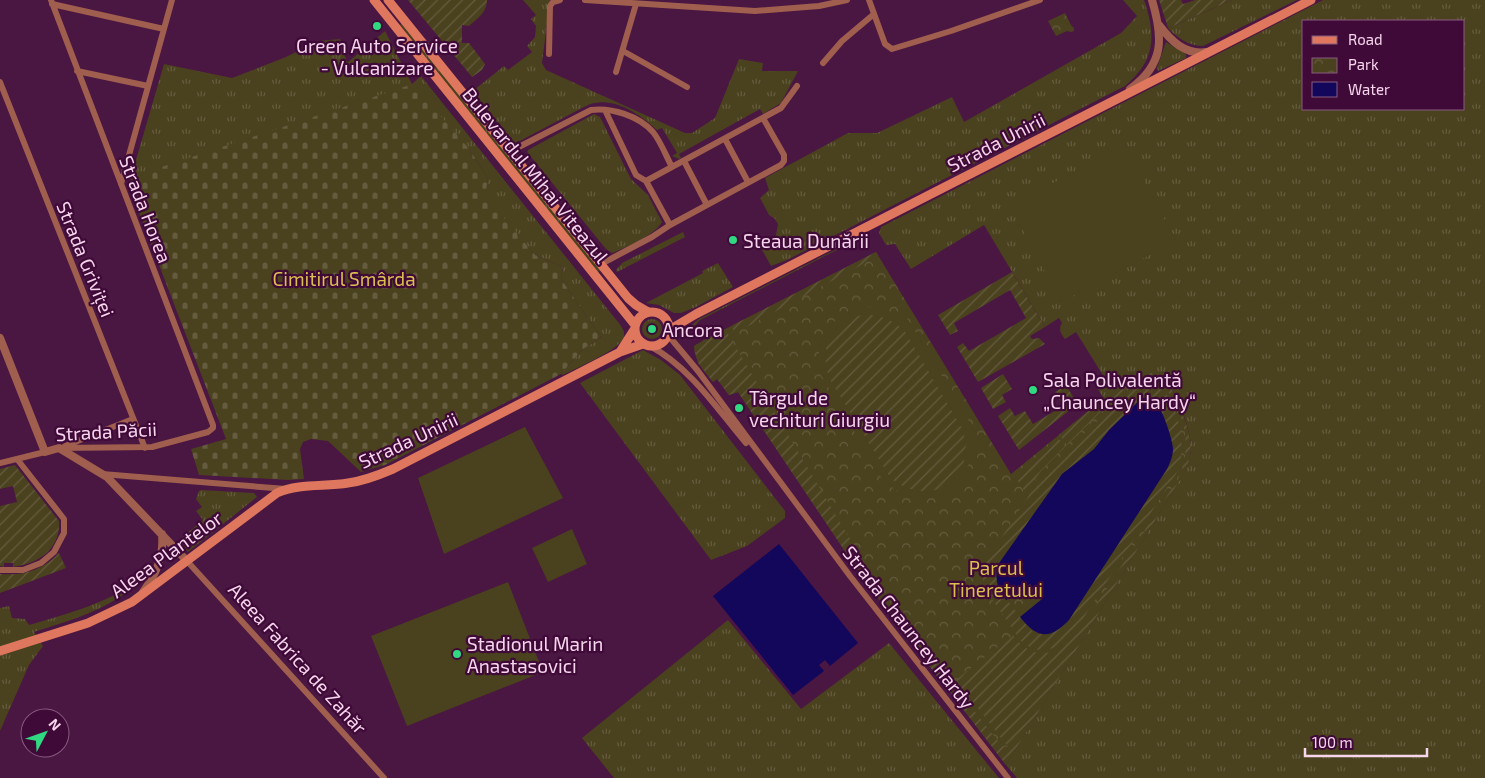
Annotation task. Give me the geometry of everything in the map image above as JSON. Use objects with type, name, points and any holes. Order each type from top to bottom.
[{"type":"main road","name":"Bulevardul Mihai Viteazul","points":[[374,0],[634,328]]},
{"type":"main road","name":"Bulevardul Mihai Viteazul","points":[[388,0],[601,264],[634,303],[648,312]]},
{"type":"main road","name":"Strada Unirii","points":[[668,333],[696,314],[1311,0]]},
{"type":"main road","points":[[620,352],[639,316],[648,312],[658,313],[666,319],[668,333],[660,344],[647,345],[638,339],[634,328]]},
{"type":"main road","name":"Strada Unirii","points":[[666,319],[696,314]]},
{"type":"main road","name":"Strada Unirii","points":[[286,489],[349,483],[376,476],[620,352],[647,345]]},
{"type":"main road","name":"Aleea Plantelor","points":[[0,651],[88,622],[124,607],[140,597],[269,498],[286,489]]},
{"type":"street","points":[[120,185],[172,0]]},
{"type":"street","points":[[549,54],[550,6],[553,2],[560,0]]},
{"type":"street","points":[[585,0],[765,11],[819,6],[847,0]]},
{"type":"street","points":[[869,0],[885,44],[889,48],[895,49],[1040,0]]},
{"type":"street","points":[[1123,95],[1144,78],[1151,68],[1158,49],[1159,25],[1152,0]]},
{"type":"street","points":[[52,2],[164,29]]},
{"type":"street","name":"Strada Horea","points":[[52,2],[120,185],[213,422],[212,428]]},
{"type":"street","points":[[616,72],[636,4]]},
{"type":"street","points":[[823,63],[842,41],[874,14]]},
{"type":"street","points":[[1159,25],[1168,37],[1183,48],[1194,52],[1209,52]]},
{"type":"street","points":[[623,51],[687,87]]},
{"type":"street","points":[[77,71],[148,86]]},
{"type":"street","name":"Strada Griviței","points":[[0,82],[145,448]]},
{"type":"street","points":[[646,181],[783,106],[797,86]]},
{"type":"street","points":[[511,151],[591,110],[605,110],[631,117],[651,130],[672,167]]},
{"type":"street","points":[[605,110],[636,175],[646,181],[670,225]]},
{"type":"street","points":[[601,264],[781,165],[784,161],[784,155],[763,118]]},
{"type":"street","points":[[725,138],[748,182]]},
{"type":"street","points":[[684,161],[706,205]]},
{"type":"street","name":"Strada Chauncey Hardy","points":[[668,333],[788,494],[1008,778]]},
{"type":"street","points":[[0,338],[45,452]]},
{"type":"street","name":"Strada Chauncey Hardy","points":[[647,345],[668,357],[682,368],[788,494]]},
{"type":"street","points":[[59,448],[134,419]]},
{"type":"street","name":"Strada Păcii","points":[[0,463],[59,448],[145,448],[167,444],[208,432],[212,428]]},
{"type":"street","points":[[59,448],[102,474],[187,561]]},
{"type":"street","points":[[0,570],[23,570],[41,562],[52,555],[64,533],[64,519],[17,459]]},
{"type":"street","name":"Strada Unirii","points":[[102,474],[286,489]]},
{"type":"street","points":[[140,597],[153,577],[160,561],[162,534]]},
{"type":"street","name":"Aleea Fabrica de Zahăr","points":[[187,561],[384,778]]},
{"type":"green space","points":[[408,0],[487,0],[484,11],[479,17],[469,26],[462,25],[462,43],[469,43],[485,64],[482,70],[472,77]]},
{"type":"green space","points":[[523,0],[550,0],[542,63],[546,70],[685,133],[692,133],[715,118],[739,59],[763,63],[762,71],[798,71],[781,103],[763,114],[760,109],[679,154],[681,158],[679,159],[672,156],[677,153],[662,128],[657,130],[629,109],[603,102],[592,103],[516,143],[512,141],[474,93],[474,90],[504,66],[508,70],[532,52],[527,46],[535,37],[536,26],[531,19],[536,15]]},
{"type":"green space","points":[[1123,0],[1144,0],[1151,36],[1151,46],[1143,67],[1125,86],[787,260],[771,266],[760,246],[771,245],[769,241],[776,235],[778,224],[769,215],[760,198],[769,190],[765,178],[848,133],[877,133],[952,97],[964,122],[1121,33],[1137,16]]},
{"type":"green space","points":[[1159,0],[1181,0],[1183,4],[1195,0],[1232,0],[1168,28]]},
{"type":"green space","points":[[1232,0],[1297,0],[1203,46],[1193,45],[1184,41],[1168,28]]},
{"type":"green space","points":[[1323,0],[1485,0],[1485,778],[1017,778],[1006,765],[1187,468],[1191,449],[1186,421],[1179,403],[1167,382],[1149,373],[1138,374],[1130,378],[1104,399],[1095,384],[1104,377],[1076,332],[1065,339],[1060,331],[1062,323],[1059,318],[1045,327],[984,225],[911,269],[895,244],[886,245],[879,233],[881,227]]},
{"type":"green space","points":[[1065,13],[1074,31],[1067,31],[1056,36],[1048,21]]},
{"type":"green space","points":[[402,23],[600,271],[596,272],[400,25]]},
{"type":"green space","points":[[385,31],[412,84],[421,76],[621,326],[624,331],[624,337],[615,347],[563,375],[561,374],[582,350],[601,337],[561,279],[563,267],[535,255],[484,195],[488,179],[470,150],[131,177],[164,64],[232,78],[286,57],[318,41],[340,39],[347,63]]},
{"type":"green space","points":[[1166,42],[1186,54],[1186,58],[1158,71],[1157,68]]},
{"type":"green space","name":"Cimitirul Smârda","points":[[413,84],[470,150],[488,179],[485,195],[535,255],[563,267],[561,279],[601,337],[582,350],[561,374],[385,465],[361,472],[328,441],[311,439],[303,442],[300,449],[304,479],[288,480],[199,475],[191,449],[226,439],[129,187],[131,177]]},
{"type":"green space","points":[[594,114],[600,117],[631,179],[648,195],[662,222],[659,227],[647,236],[612,253],[606,249],[527,152]]},
{"type":"green space","points":[[1125,145],[1176,241],[1061,302],[1010,206]]},
{"type":"green space","points":[[683,232],[685,237],[617,272],[616,270],[622,263]]},
{"type":"green space","points":[[866,234],[700,320],[689,330],[699,319]]},
{"type":"green space","name":"Parcul Tineretului","points":[[876,252],[1011,474],[1121,384],[1142,373],[1154,374],[1166,381],[1182,412],[1188,431],[1191,446],[1187,468],[1006,765],[865,581],[738,392],[729,395],[717,379],[713,382],[700,365],[694,351],[694,346],[704,340]]},
{"type":"green space","points":[[876,252],[878,256],[735,333],[731,326]]},
{"type":"green space","points":[[718,263],[733,287],[681,313],[674,313],[659,305],[646,303],[703,273],[702,271]]},
{"type":"green space","points":[[1012,272],[1045,327],[1030,336],[1032,339],[1039,338],[1045,344],[978,382],[957,347],[963,343],[969,351],[1026,318],[1010,290],[954,323],[958,331],[950,335],[938,315]]},
{"type":"green space","points":[[867,307],[880,308],[900,316],[904,313],[986,450],[971,460],[959,482],[940,496],[919,498],[909,496],[899,492],[881,477],[820,373],[819,360],[822,338],[834,322],[843,315]],"holes":[[[867,314],[890,319],[905,331],[962,428],[966,446],[964,461],[958,474],[949,484],[936,490],[922,491],[907,488],[891,479],[830,380],[826,368],[825,357],[830,337],[844,322]]]},
{"type":"green space","points":[[867,314],[888,319],[905,331],[962,428],[966,446],[964,461],[958,474],[949,484],[936,490],[922,491],[907,488],[891,479],[830,380],[825,357],[830,337],[844,322]]},
{"type":"green space","points":[[652,319],[659,322],[662,329],[659,336],[652,339],[645,336],[642,329],[645,322]]},
{"type":"green space","points":[[725,329],[868,569],[864,572],[859,572],[738,392],[729,395],[717,379],[713,382],[698,363],[694,346]]},
{"type":"green space","points":[[643,350],[661,360],[680,375],[785,511],[785,518],[747,546],[711,560],[580,383]]},
{"type":"green space","points":[[1148,372],[1161,377],[1167,382],[1181,409],[1190,442],[1187,468],[1006,765],[946,687],[952,683],[1002,746],[1008,747],[956,680],[1013,635],[1021,644],[1038,653],[1047,653],[1055,650],[1072,638],[1080,630],[1178,479],[1186,451],[1184,426],[1172,397],[1159,382],[1151,379],[1133,384],[1124,391],[1067,445],[1061,437],[1114,390],[1137,375]]},
{"type":"green space","points":[[1003,374],[1012,389],[1002,395],[1006,402],[993,409],[981,388]]},
{"type":"green space","points":[[1146,382],[1157,385],[1165,393],[1172,404],[1180,431],[1182,445],[1179,469],[1077,628],[1065,641],[1051,649],[1037,650],[1021,641],[985,589],[983,574],[985,566],[988,558],[1045,471],[1128,392]],"holes":[[[1142,398],[1171,458],[1167,469],[1069,620],[1061,628],[1033,632],[999,590],[997,566],[1062,474],[1094,449],[1109,430]]]},
{"type":"green space","points":[[1066,385],[1075,400],[1075,406],[1019,450],[998,416],[1010,408],[1015,416],[1025,411],[1033,424],[1063,406],[1055,392]]},
{"type":"green space","points":[[525,427],[563,498],[444,554],[418,478]]},
{"type":"green space","points":[[1059,439],[1065,447],[1040,472],[1026,493],[1014,475]]},
{"type":"green space","points":[[15,465],[59,521],[59,531],[52,547],[39,559],[13,567],[13,563],[4,563],[4,567],[0,566],[0,506],[17,502],[13,486],[0,489],[0,469]]},
{"type":"green space","points":[[201,490],[254,493],[257,497],[188,552],[178,541],[203,520],[196,511],[202,507],[196,499]]},
{"type":"green space","points":[[572,529],[587,564],[548,582],[532,548]]},
{"type":"green space","points":[[59,553],[66,568],[0,593],[0,574],[17,574],[32,571],[46,564]]},
{"type":"green space","points":[[137,582],[138,584],[101,608],[34,632],[43,646],[29,665],[0,731],[0,608],[9,606],[12,618],[25,619],[29,625],[98,602]]},
{"type":"green space","name":"Stadionul Marin Anastasovici","points":[[508,582],[543,672],[407,726],[371,636]]},
{"type":"green space","points":[[876,584],[902,618],[896,622],[872,590]]},
{"type":"green space","points":[[728,620],[801,709],[889,643],[999,778],[614,778],[582,738]]},
{"type":"green space","points":[[905,622],[948,678],[942,683],[900,627]]},
{"type":"water","points":[[1142,398],[1150,398],[1157,403],[1169,431],[1173,449],[1167,469],[1069,620],[1062,627],[1049,634],[1038,633],[1020,617],[1042,599],[1030,584],[1006,600],[998,584],[996,576],[997,566],[1062,474],[1094,449],[1109,430]]},
{"type":"water","points":[[779,544],[858,643],[830,666],[825,660],[819,665],[824,671],[793,695],[713,596]]},
{"type":"place","name":"Green Auto Service - Vulcanizare","points":[[377,26]]},
{"type":"place","name":"Steaua Dunării","points":[[733,240]]},
{"type":"place","name":"Ancora","points":[[652,329]]},
{"type":"place","name":"Sala Polivalentă „Chauncey Hardy“","points":[[1033,390]]},
{"type":"place","name":"Târgul de vechituri Giurgiu","points":[[739,408]]},
{"type":"place","name":"Stadionul Marin Anastasovici","points":[[457,654]]}]
